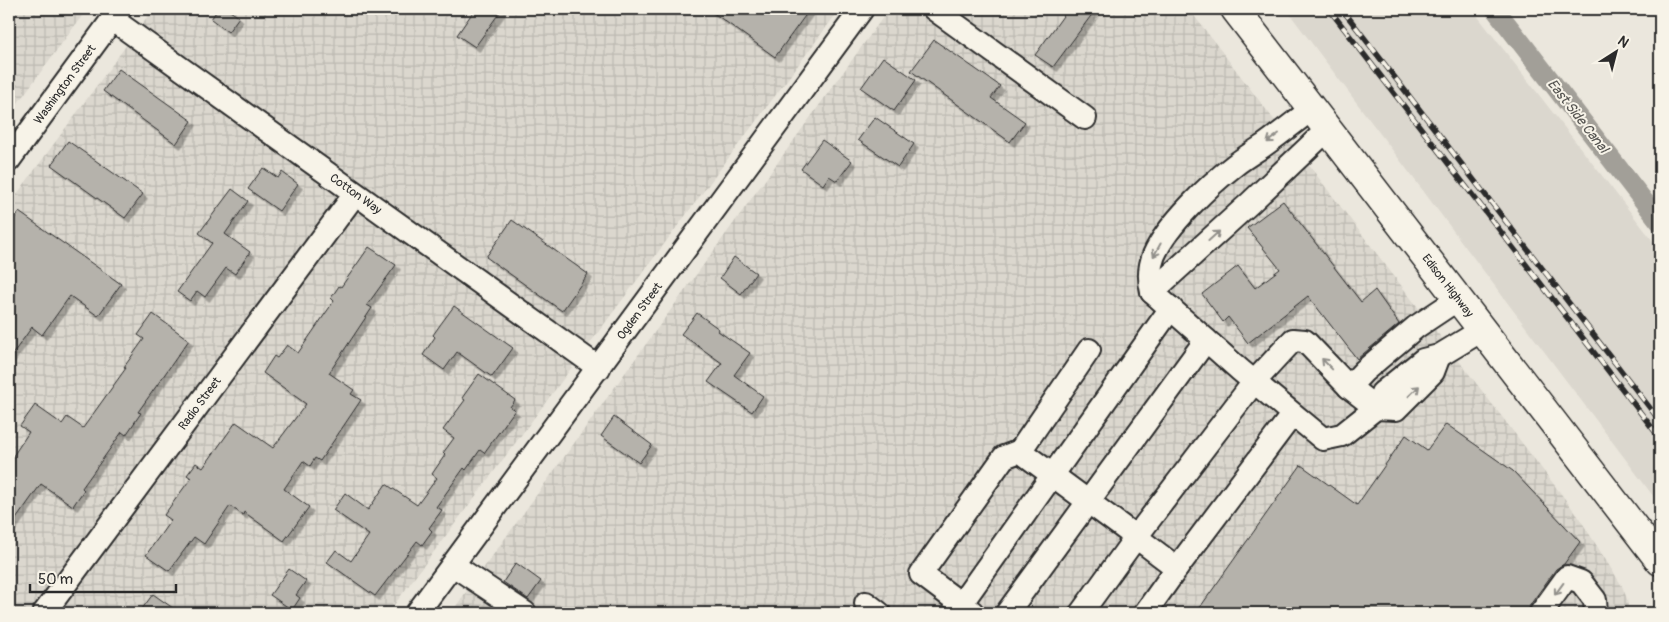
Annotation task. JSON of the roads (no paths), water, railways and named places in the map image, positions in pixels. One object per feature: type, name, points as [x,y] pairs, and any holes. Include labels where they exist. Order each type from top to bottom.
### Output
[{"type":"main road","name":"Edison Highway","points":[[1235,9],[1660,561]]},
{"type":"street","name":"Ogden Street","points":[[419,613],[862,9]]},
{"type":"street","points":[[934,9],[1084,118]]},
{"type":"street","name":"Cotton Way","points":[[116,14],[355,194],[599,368]]},
{"type":"street","name":"Washington Street","points":[[9,160],[116,14]]},
{"type":"street","points":[[1320,119],[1264,146],[1235,164],[1203,192],[1169,230],[1154,255],[1150,266],[1150,283],[1152,292],[1254,382],[1323,439],[1342,435],[1376,408]]},
{"type":"street","points":[[1152,292],[1250,204],[1320,119]]},
{"type":"street","name":"Radio Street","points":[[44,613],[355,194]]},
{"type":"street","points":[[1349,387],[1364,371],[1416,327],[1458,299]]},
{"type":"street","points":[[1089,350],[1020,451],[1004,457],[921,574],[967,608],[1053,476],[1171,308]]},
{"type":"street","points":[[1082,613],[1136,536],[1254,382],[1293,340],[1304,341],[1349,387],[1376,408],[1396,408],[1433,372],[1439,356],[1482,330]]},
{"type":"street","points":[[1007,613],[1206,340]]},
{"type":"street","points":[[1145,613],[1292,414]]},
{"type":"street","points":[[1020,451],[1177,568]]},
{"type":"street","points":[[453,565],[525,613]]},
{"type":"street","points":[[1541,613],[1567,578],[1581,582],[1596,600],[1596,613]]},
{"type":"waterway","name":"East Side Canal","points":[[1495,9],[1660,222]]},
{"type":"railway","points":[[1329,9],[1660,438]]},
{"type":"railway","points":[[1342,9],[1660,421]]}]
